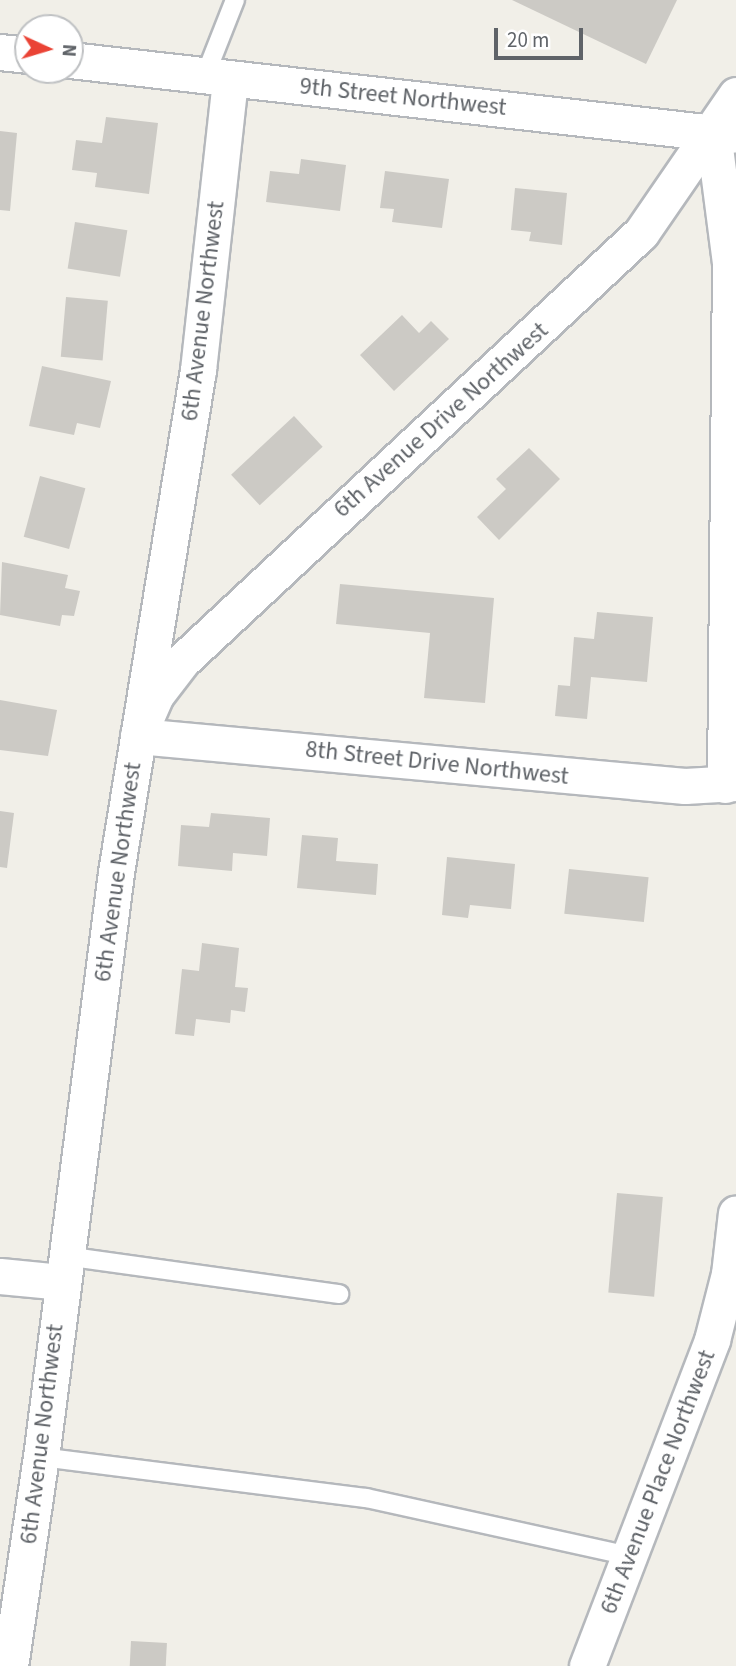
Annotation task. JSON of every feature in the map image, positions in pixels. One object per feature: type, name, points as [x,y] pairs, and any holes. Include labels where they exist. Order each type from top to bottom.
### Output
[{"type":"street","name":"9th Street Northwest","points":[[84,62],[724,134]]},
{"type":"street","name":"6th Avenue Northwest","points":[[10,1666],[41,1457],[63,1269],[138,736],[198,370],[217,77]]},
{"type":"street","name":"6th Avenue Drive Northwest","points":[[138,736],[156,695],[182,661],[641,233],[724,134],[736,94]]},
{"type":"street","points":[[724,134],[730,263],[730,784]]},
{"type":"street","name":"8th Street Drive Northwest","points":[[138,736],[554,776],[685,786],[730,784]]},
{"type":"street","name":"6th Avenue Place Northwest","points":[[587,1666],[712,1340],[729,1274],[736,1213]]},
{"type":"street","points":[[0,1276],[63,1269]]},
{"type":"lane","points":[[217,77],[235,0]]},
{"type":"lane","points":[[63,1269],[339,1294]]},
{"type":"lane","points":[[41,1457],[366,1498],[629,1556]]},
{"type":"building","points":[[512,0],[677,0],[646,64]]},
{"type":"building","points":[[106,117],[158,123],[149,194],[95,187],[97,173],[72,170],[76,140],[102,143]]},
{"type":"building","points":[[0,131],[17,133],[10,211],[0,210]]},
{"type":"building","points":[[301,159],[346,165],[340,211],[266,202],[270,171],[299,174]]},
{"type":"building","points":[[385,171],[449,179],[442,228],[392,222],[394,209],[380,208]]},
{"type":"building","points":[[515,188],[567,193],[562,245],[529,241],[531,232],[511,230]]},
{"type":"building","points":[[75,222],[127,230],[120,277],[68,268]]},
{"type":"building","points":[[66,297],[108,301],[103,360],[61,357]]},
{"type":"building","points":[[402,315],[419,333],[431,321],[449,339],[394,391],[360,355]]},
{"type":"building","points":[[42,366],[111,381],[100,428],[77,423],[74,435],[29,426]]},
{"type":"building","points":[[294,416],[323,447],[260,505],[231,475]]},
{"type":"building","points":[[529,448],[560,479],[499,540],[477,517],[506,489],[496,479]]},
{"type":"building","points":[[40,476],[85,488],[69,549],[24,537]]},
{"type":"building","points":[[2,562],[68,575],[65,588],[80,591],[74,616],[62,615],[60,626],[0,615]]},
{"type":"building","points":[[340,584],[494,598],[485,703],[424,698],[430,633],[336,624]]},
{"type":"building","points":[[597,612],[653,617],[647,682],[591,677],[587,719],[555,716],[558,685],[570,686],[574,637],[594,639]]},
{"type":"building","points":[[0,700],[57,710],[48,756],[0,750]]},
{"type":"building","points":[[0,811],[14,813],[7,868],[0,867]]},
{"type":"building","points":[[211,813],[270,818],[267,856],[233,853],[232,871],[178,866],[181,825],[209,827]]},
{"type":"building","points":[[302,835],[338,838],[336,861],[378,864],[376,895],[297,888]]},
{"type":"building","points":[[447,857],[515,864],[511,909],[470,905],[468,918],[442,915]]},
{"type":"building","points":[[569,869],[649,877],[644,922],[564,914]]},
{"type":"building","points":[[202,943],[239,948],[235,987],[248,988],[245,1012],[231,1010],[230,1023],[196,1019],[194,1036],[175,1034],[182,969],[199,971]]},
{"type":"building","points":[[617,1193],[663,1197],[654,1297],[608,1293]]},
{"type":"building","points":[[131,1641],[167,1643],[166,1666],[130,1666]]}]
